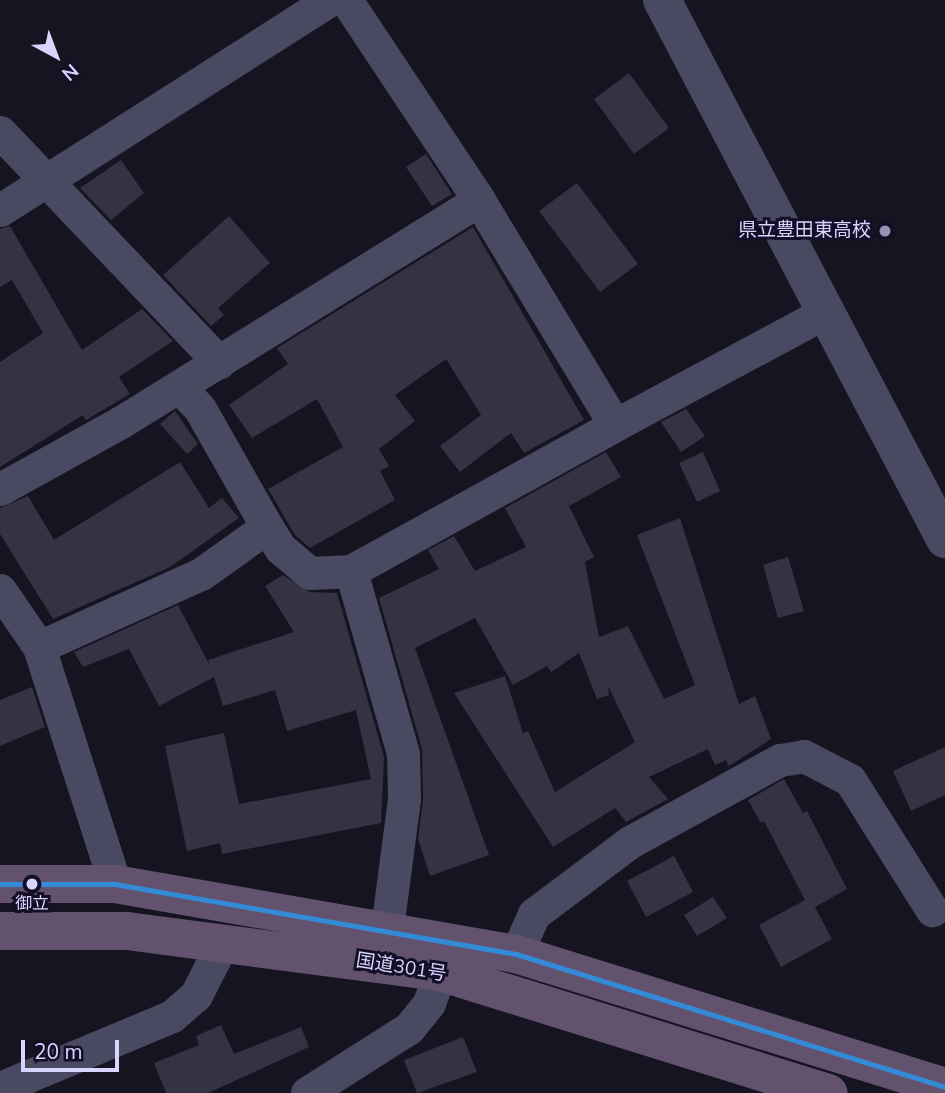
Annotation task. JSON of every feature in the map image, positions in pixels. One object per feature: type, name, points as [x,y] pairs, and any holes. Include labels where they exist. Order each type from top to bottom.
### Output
[{"type":"highway","name":"国道301号","points":[[0,884],[115,884],[387,929],[516,954],[945,1087]]},
{"type":"highway","name":"国道301号","points":[[0,932],[127,931],[440,972],[829,1093]]},
{"type":"street","points":[[0,210],[46,185],[330,0]]},
{"type":"street","points":[[345,0],[479,200],[615,425]]},
{"type":"street","points":[[662,0],[945,539]]},
{"type":"street","points":[[0,132],[46,185],[219,362]]},
{"type":"street","points":[[0,489],[179,387],[479,200]]},
{"type":"street","points":[[179,387],[200,409],[280,548],[310,573],[351,572],[615,425],[824,313]]},
{"type":"street","points":[[38,647],[201,574],[267,527]]},
{"type":"street","points":[[351,572],[403,754],[404,799],[387,929]]},
{"type":"street","points":[[0,590],[38,647],[115,884]]},
{"type":"street","points":[[516,954],[534,914],[630,842],[780,760],[804,756],[850,780],[932,910]]},
{"type":"street","points":[[0,1088],[172,1016],[196,995],[223,942]]},
{"type":"street","points":[[307,1093],[409,1028],[429,1003],[440,972]]},
{"type":"building","points":[[629,73],[669,128],[634,154],[594,99]]},
{"type":"building","points":[[426,154],[452,194],[432,206],[406,167]]},
{"type":"building","points":[[121,160],[144,193],[111,220],[80,188]]},
{"type":"building","points":[[577,183],[638,264],[600,292],[539,211]]},
{"type":"building","points":[[229,216],[270,263],[218,308],[224,315],[211,326],[163,275]]},
{"type":"building","points":[[10,226],[82,350],[142,309],[173,341],[119,377],[130,394],[86,420],[83,415],[0,467],[0,362],[43,333],[12,280],[0,287],[0,229]]},
{"type":"building","points":[[473,227],[584,420],[524,453],[511,433],[460,472],[440,446],[481,415],[446,359],[395,395],[415,421],[379,449],[389,466],[380,471],[395,500],[310,548],[295,535],[268,489],[343,447],[317,399],[252,438],[229,405],[288,364],[277,348]]},
{"type":"building","points":[[686,409],[705,436],[681,452],[661,422]]},
{"type":"building","points":[[175,411],[198,444],[187,454],[160,424]]},
{"type":"building","points":[[606,452],[621,477],[569,506],[594,557],[585,562],[599,637],[628,626],[664,699],[695,685],[637,535],[680,518],[739,704],[755,696],[771,739],[729,766],[726,760],[715,765],[708,749],[649,777],[668,799],[626,822],[615,808],[553,847],[454,693],[505,676],[523,733],[528,731],[555,792],[635,742],[608,686],[609,695],[597,699],[579,653],[551,672],[547,666],[513,685],[475,618],[415,648],[489,855],[430,876],[418,839],[423,799],[422,749],[379,598],[439,569],[428,550],[454,536],[475,571],[526,547],[505,508]]},
{"type":"building","points":[[703,452],[720,491],[697,502],[679,463]]},
{"type":"building","points":[[180,462],[209,508],[222,498],[239,518],[170,567],[53,619],[0,534],[0,508],[28,496],[54,540]]},
{"type":"building","points":[[788,557],[804,611],[778,618],[763,565]]},
{"type":"building","points":[[283,575],[310,592],[337,593],[384,757],[381,823],[222,854],[220,843],[187,851],[165,746],[224,733],[239,804],[371,779],[356,710],[287,731],[275,690],[223,706],[214,677],[159,706],[129,649],[83,667],[74,652],[178,605],[210,666],[208,660],[294,632],[265,586]]},
{"type":"building","points":[[32,687],[45,727],[0,746],[0,700]]},
{"type":"building","points":[[945,747],[945,795],[911,811],[893,771]]},
{"type":"building","points":[[784,779],[803,813],[807,811],[847,889],[815,907],[832,939],[781,967],[759,925],[805,900],[764,821],[761,823],[748,800]]},
{"type":"building","points":[[674,856],[693,892],[646,917],[627,881]]},
{"type":"building","points":[[713,897],[727,918],[697,936],[684,915]]},
{"type":"building","points":[[221,1025],[234,1054],[301,1027],[309,1047],[208,1093],[166,1093],[154,1063],[199,1045],[196,1036]]},
{"type":"building","points":[[463,1037],[477,1072],[417,1093],[404,1060]]},
{"type":"transit line","points":[[0,884],[115,884],[516,954],[945,1087]]},
{"type":"place","name":"県立豊田東高校","points":[[885,231]]},
{"type":"place","name":"御立","points":[[32,884]]}]
